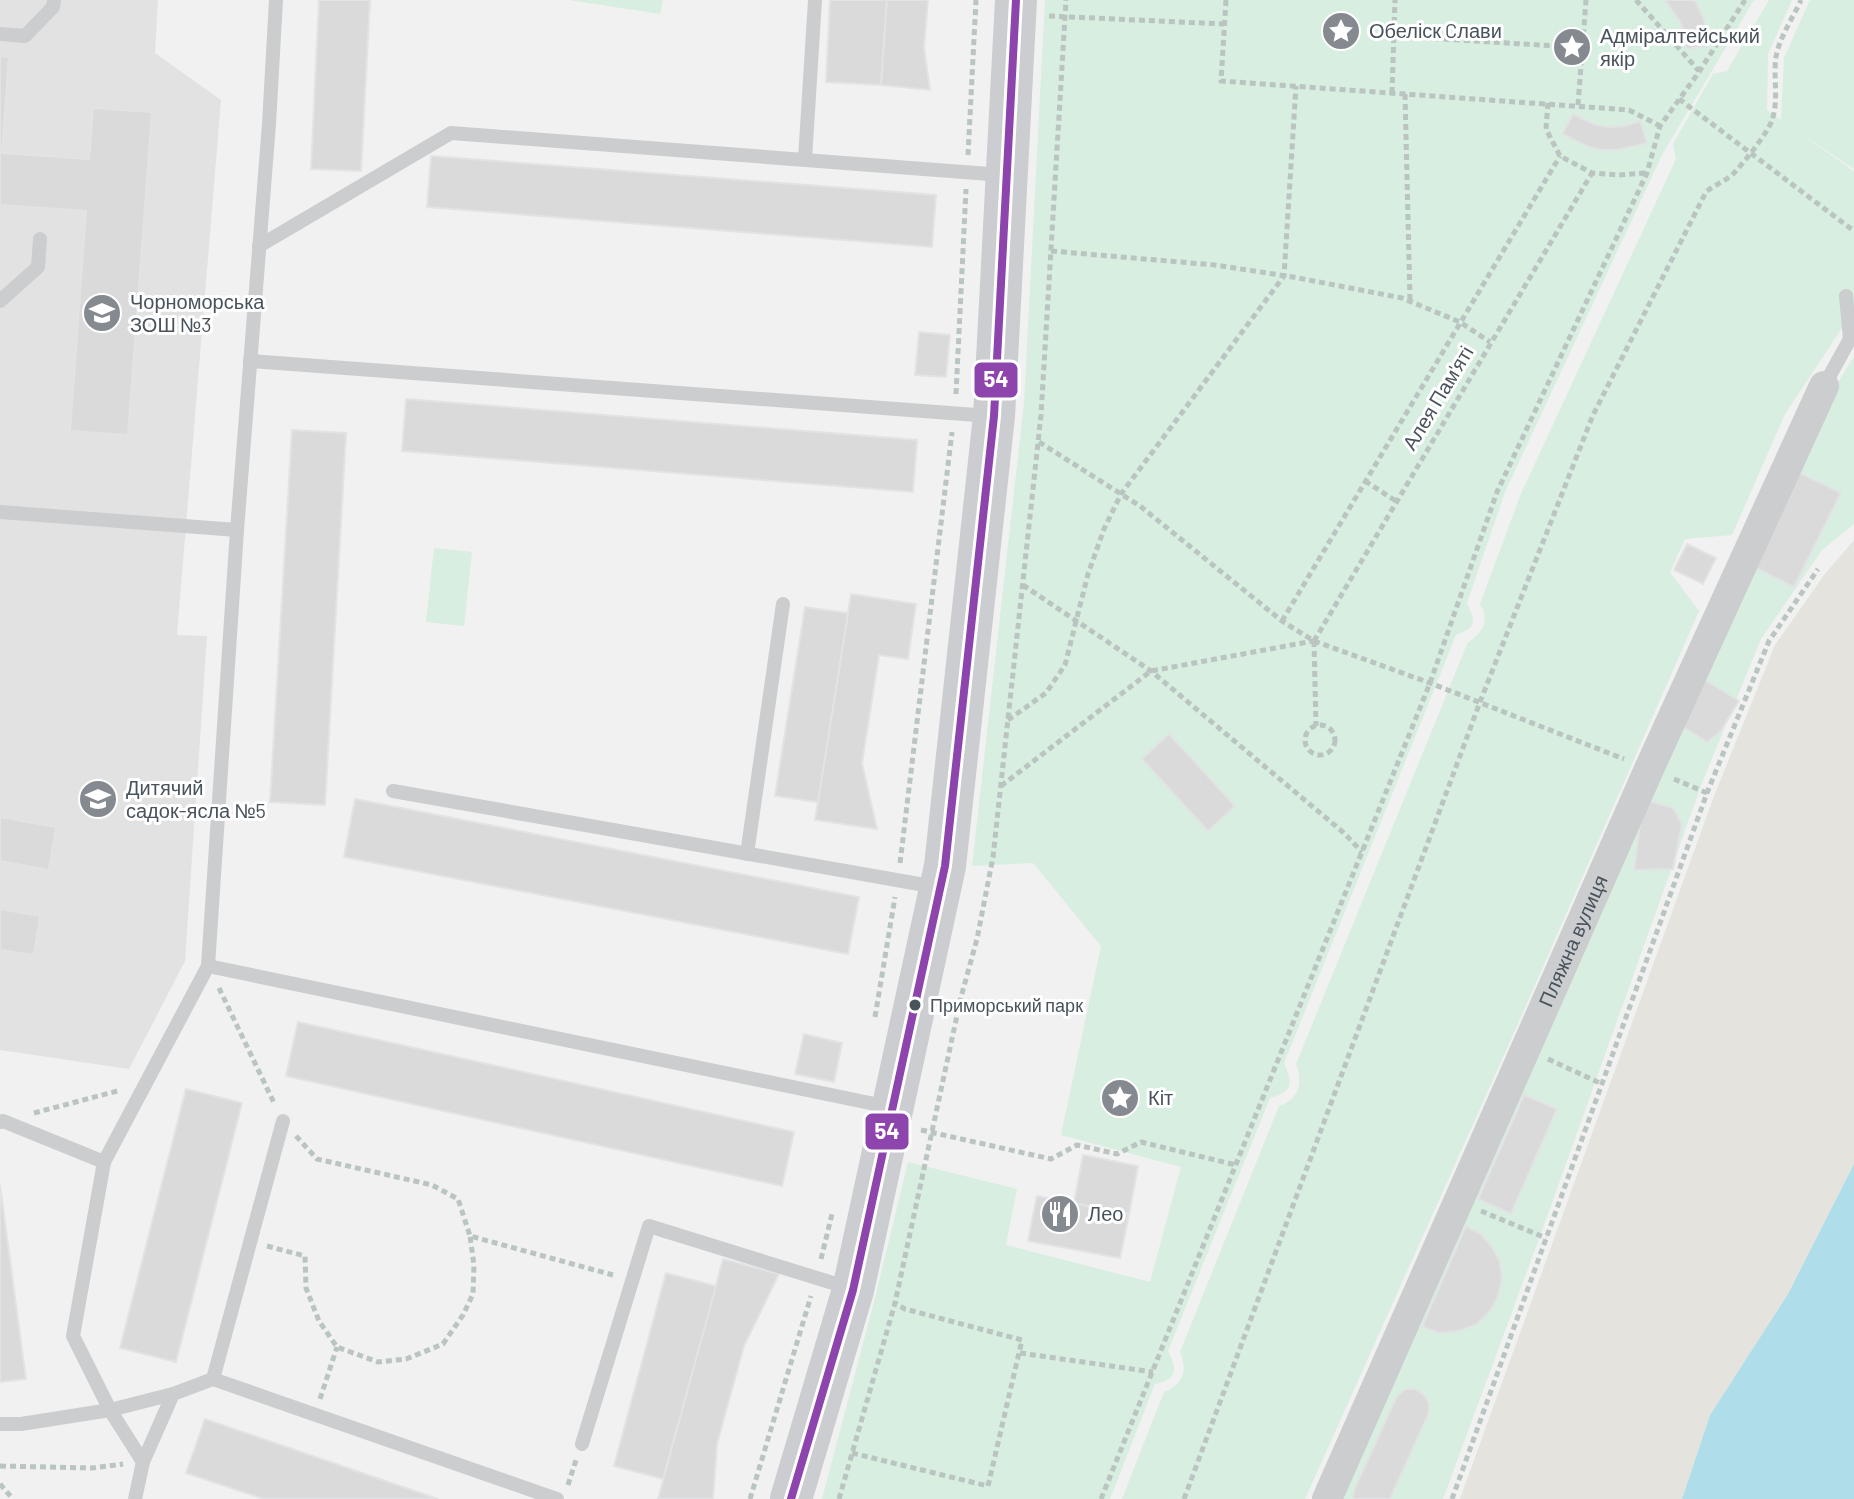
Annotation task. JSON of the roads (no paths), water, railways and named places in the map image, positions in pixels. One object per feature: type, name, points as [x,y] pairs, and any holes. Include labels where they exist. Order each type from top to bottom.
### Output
[{"type":"street","points":[[791,1499],[835,1284],[893,1108],[947,851],[987,174],[1002,9]]},
{"type":"street","name":"Пляжна вулиця","points":[[1327,1499],[1649,769],[1824,386]]},
{"type":"lane","points":[[0,34],[25,36],[53,7],[54,0]]},
{"type":"lane","points":[[143,1462],[110,1410],[73,1336],[104,1162],[208,966],[276,0]]},
{"type":"lane","points":[[805,159],[815,0]]},
{"type":"lane","points":[[259,246],[451,133],[987,174]]},
{"type":"lane","points":[[0,301],[38,267],[40,239]]},
{"type":"lane","points":[[1824,386],[1850,339],[1846,296]]},
{"type":"lane","points":[[250,361],[975,415]]},
{"type":"lane","points":[[0,512],[237,530]]},
{"type":"lane","points":[[747,854],[783,604]]},
{"type":"lane","points":[[393,791],[940,888]]},
{"type":"lane","points":[[208,966],[893,1108]]},
{"type":"lane","points":[[213,1379],[283,1121]]},
{"type":"lane","points":[[1,1122],[104,1162]]},
{"type":"lane","points":[[582,1444],[649,1226],[835,1284]]},
{"type":"lane","points":[[0,1424],[21,1424],[110,1410],[173,1394],[213,1379],[557,1499]]},
{"type":"lane","points":[[135,1499],[143,1462],[173,1394]]},
{"type":"water","points":[[1854,1164],[1854,1499],[1682,1499],[1710,1415],[1788,1294]]},
{"type":"place","name":"Обеліск Cлави","points":[[1341,31]]},
{"type":"place","name":"Адміралтейський якір","points":[[1572,47]]},
{"type":"place","name":"Чорноморська ЗОШ №3","points":[[102,313]]},
{"type":"place","name":"Дитячий садок-ясла №5","points":[[98,799]]},
{"type":"place","name":"Приморський парк","points":[[915,1005]]},
{"type":"place","name":"Кіт","points":[[1120,1098]]},
{"type":"place","name":"Лео","points":[[1060,1214]]}]
